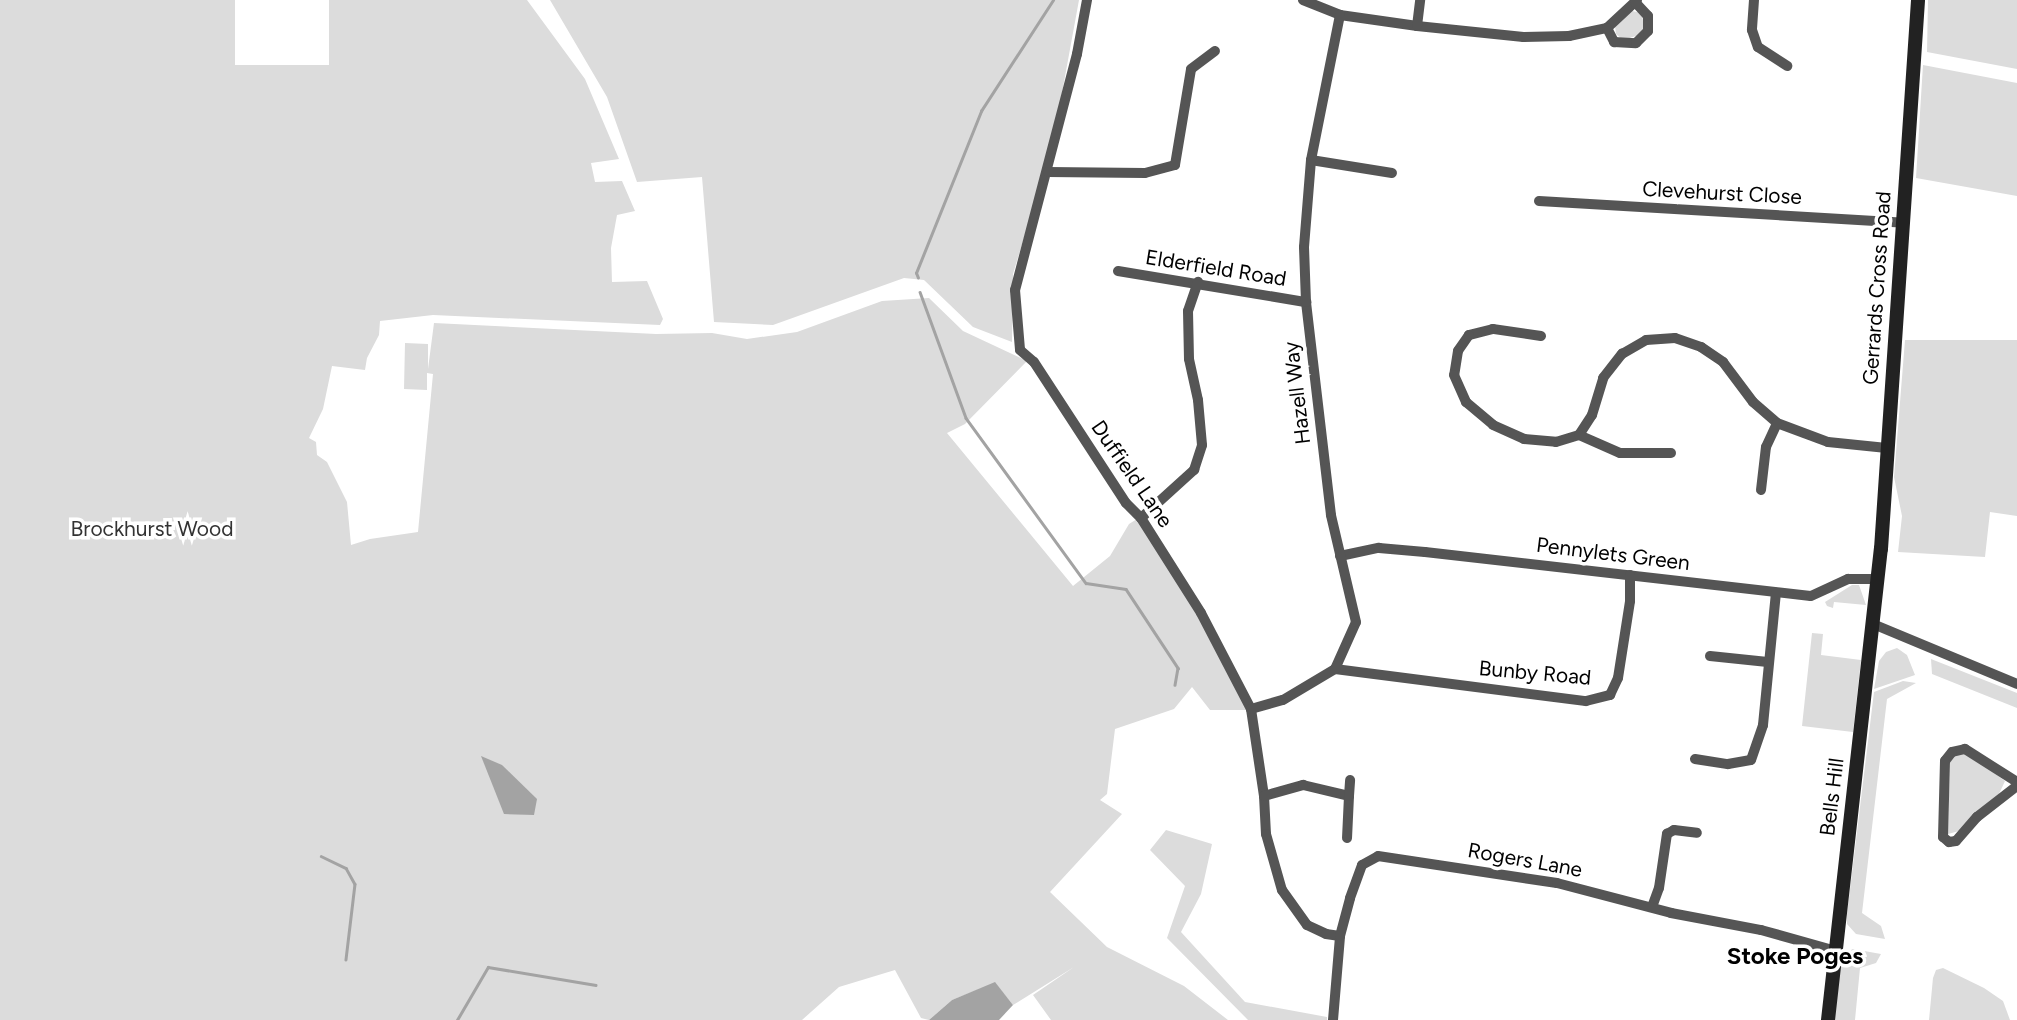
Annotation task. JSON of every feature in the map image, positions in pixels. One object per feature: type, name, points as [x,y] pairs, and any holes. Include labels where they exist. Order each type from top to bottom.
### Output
[{"type":"main road","name":"Gerrards Cross Road","points":[[1878,579],[1918,0]]},
{"type":"main road","name":"Bells Hill","points":[[1828,1020],[1878,579]]},
{"type":"street","name":"Duffield Lane","points":[[1087,0],[1077,54],[1048,172],[1015,290],[1020,350],[1034,362],[1126,503],[1141,518],[1201,613],[1251,709],[1264,796],[1266,834],[1282,890],[1307,925],[1326,934],[1340,936]]},
{"type":"street","points":[[1303,0],[1340,15],[1523,37],[1569,36],[1606,28],[1636,1],[1648,16],[1648,32],[1636,43],[1614,41],[1606,28]]},
{"type":"street","points":[[1417,26],[1420,0]]},
{"type":"street","points":[[1754,0],[1752,30],[1758,47],[1787,66]]},
{"type":"street","name":"Hazell Way","points":[[1335,670],[1356,622],[1331,514],[1306,302],[1304,247],[1311,160],[1340,15]]},
{"type":"street","points":[[1048,172],[1145,173],[1175,165],[1191,69],[1215,51]]},
{"type":"street","points":[[1311,160],[1392,173]]},
{"type":"street","name":"Clevehurst Close","points":[[1539,201],[1904,223]]},
{"type":"street","name":"Elderfield Road","points":[[1118,271],[1198,282],[1306,302]]},
{"type":"street","points":[[1141,518],[1194,470],[1202,445],[1198,400],[1189,359],[1188,311],[1198,282]]},
{"type":"street","points":[[1541,336],[1493,329],[1469,335],[1458,351],[1454,375],[1466,402],[1493,425],[1535,440],[1556,442],[1579,435],[1592,415],[1603,378],[1622,354],[1646,340],[1675,338],[1701,347],[1723,362],[1753,402],[1777,423],[1828,442],[1887,448]]},
{"type":"street","points":[[1761,490],[1766,447],[1777,423]]},
{"type":"street","points":[[1579,435],[1620,453],[1671,453]]},
{"type":"street","name":"Pennylets Green","points":[[1340,556],[1379,548],[1811,596],[1848,579],[1878,579]]},
{"type":"street","name":"Bunby Road","points":[[1335,670],[1586,701],[1610,695],[1618,678],[1630,601],[1630,575]]},
{"type":"street","points":[[1695,759],[1728,764],[1751,760],[1763,725],[1776,593]]},
{"type":"street","points":[[1873,624],[2017,684]]},
{"type":"street","points":[[1710,656],[1768,662]]},
{"type":"street","points":[[1251,709],[1283,700],[1335,670]]},
{"type":"street","points":[[1965,749],[2017,784],[1977,817],[1956,841],[1949,842],[1943,837],[1945,761],[1952,752],[1965,749]]},
{"type":"street","points":[[1347,838],[1350,780]]},
{"type":"street","points":[[1264,796],[1303,785],[1349,796]]},
{"type":"street","points":[[1652,906],[1660,888],[1667,834],[1674,830],[1697,833]]},
{"type":"street","name":"Rogers Lane","points":[[1333,1020],[1340,936],[1362,865],[1378,856],[1557,883],[1671,913],[1761,930],[1836,951]]},
{"type":"green space","name":"Brockhurst Wood","points":[[0,0],[235,0],[235,65],[329,65],[329,0],[527,0],[585,79],[619,159],[591,163],[595,182],[622,181],[635,211],[617,215],[611,248],[612,282],[647,281],[663,319],[660,325],[433,315],[380,321],[379,335],[367,358],[365,370],[332,366],[323,409],[309,438],[316,442],[317,455],[327,462],[347,502],[351,545],[370,539],[418,532],[433,374],[427,373],[427,390],[404,389],[405,343],[428,344],[428,369],[434,323],[656,334],[712,333],[747,339],[797,332],[882,301],[929,298],[963,331],[1027,361],[965,424],[947,433],[1073,586],[1110,556],[1129,524],[1137,519],[1198,614],[1247,710],[1210,710],[1192,687],[1174,709],[1115,729],[1107,794],[1100,800],[1122,814],[1050,892],[1107,947],[1184,986],[1228,1020],[1051,1020],[1033,995],[1074,967],[1013,1005],[995,983],[952,1000],[929,1020],[921,1018],[895,970],[839,987],[802,1020],[0,1020]]},
{"type":"green space","points":[[550,0],[1079,0],[1053,142],[1013,274],[1012,342],[973,327],[924,280],[904,278],[773,325],[714,322],[702,177],[637,182],[607,97]]},
{"type":"green space","points":[[1928,0],[2017,0],[2017,69],[1927,52]]},
{"type":"green space","points":[[1632,11],[1642,13],[1644,29],[1639,35],[1623,40],[1616,34],[1615,26]]},
{"type":"green space","points":[[1923,65],[2017,83],[2017,196],[1916,178]]},
{"type":"green space","points":[[1905,340],[2017,340],[2017,516],[1990,512],[1985,557],[1898,552],[1902,516],[1894,477]]},
{"type":"green space","points":[[1852,585],[1859,585],[1866,605],[1834,602],[1833,608],[1827,606],[1825,602]]},
{"type":"green space","points":[[1812,633],[1823,634],[1821,655],[1861,660],[1853,732],[1802,726]]},
{"type":"green space","points":[[1897,648],[1907,655],[1915,675],[1874,689],[1879,661],[1886,652]]},
{"type":"green space","points":[[1931,659],[2017,693],[2017,708],[1932,674]]},
{"type":"green space","points":[[1903,681],[1916,683],[1887,699],[1862,913],[1881,926],[1885,939],[1856,934],[1847,924],[1847,914],[1874,692]]},
{"type":"green space","points":[[1966,752],[2005,781],[1999,794],[1959,831],[1948,834],[1950,760],[1953,754]]},
{"type":"green space","points":[[1166,830],[1212,844],[1201,894],[1181,932],[1245,1002],[1327,1017],[1327,1020],[1248,1020],[1167,938],[1185,886],[1150,850]]},
{"type":"green space","points":[[1853,949],[1881,954],[1876,963],[1860,968],[1855,1020],[1833,1020],[1838,968],[1843,954]]},
{"type":"green space","points":[[1943,968],[1984,988],[2003,1001],[2010,1020],[1929,1020],[1933,978],[1936,970]]},
{"type":"shaded area","points":[[481,756],[502,765],[537,799],[534,815],[504,814]]},
{"type":"shaded area","points":[[995,982],[1013,1005],[999,1020],[929,1020],[952,1000]]},
{"type":"waterway","points":[[918,278],[916,273],[981,111],[1053,0]]},
{"type":"waterway","points":[[920,292],[966,418],[1086,583],[1126,589],[1178,668],[1175,685]]},
{"type":"waterway","points":[[321,856],[346,868],[355,884],[346,959]]},
{"type":"waterway","points":[[457,1020],[488,967],[596,985]]},
{"type":"district","name":"Stoke Poges","points":[[1795,956]]}]
